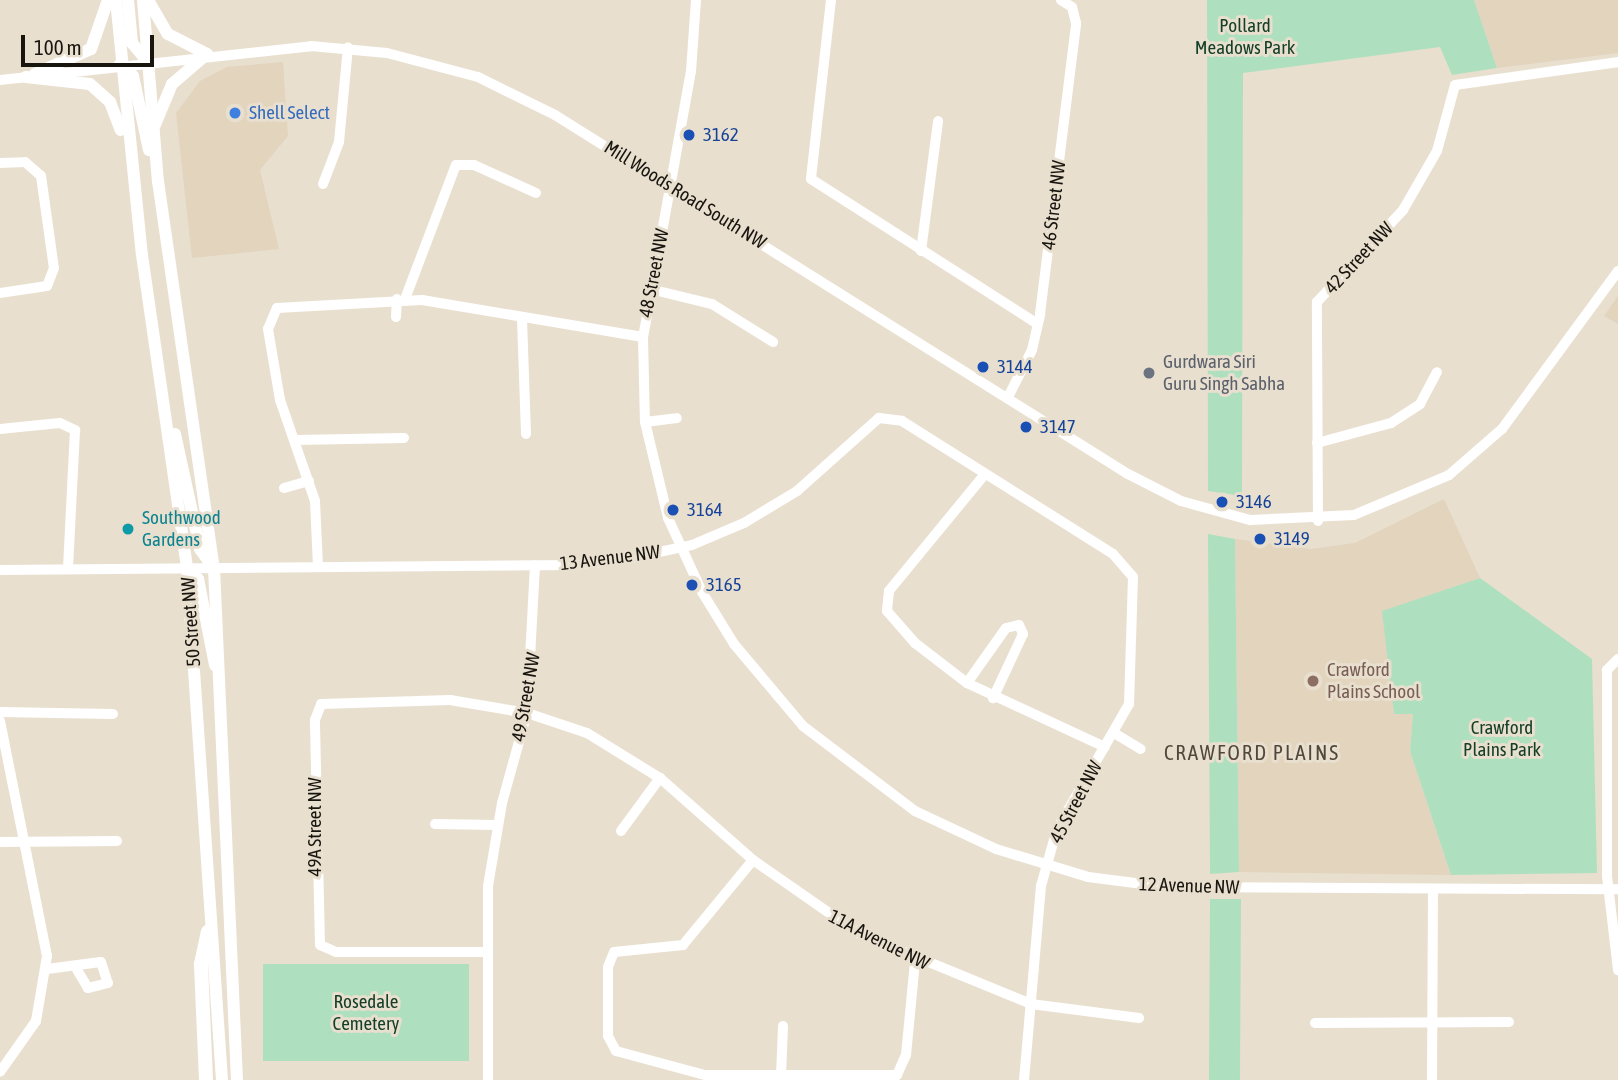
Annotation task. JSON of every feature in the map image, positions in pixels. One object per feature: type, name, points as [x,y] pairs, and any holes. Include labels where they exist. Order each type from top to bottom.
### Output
[{"type":"highway","points":[[206,1080],[201,964],[208,932]]},
{"type":"main road","points":[[26,77],[91,49],[108,0]]},
{"type":"main road","name":"50 Street NW","points":[[116,0],[133,179],[187,568],[208,932],[222,1080]]},
{"type":"main road","points":[[128,0],[132,43],[147,61]]},
{"type":"main road","name":"50 Street NW","points":[[143,0],[158,181],[214,568],[223,700],[237,1080]]},
{"type":"main road","points":[[148,0],[168,34],[208,54],[173,84],[153,131]]},
{"type":"main road","points":[[120,64],[133,76],[158,181]]},
{"type":"main road","points":[[26,77],[74,79],[106,97],[133,179]]},
{"type":"main road","points":[[166,411],[179,443],[200,549],[214,568]]},
{"type":"main road","points":[[187,568],[198,579],[223,700]]},
{"type":"street","name":"48 Street NW","points":[[696,0],[671,186],[643,337],[645,422],[680,548],[734,644],[803,726]]},
{"type":"street","points":[[831,0],[810,170],[816,185],[1038,324]]},
{"type":"street","name":"46 Street NW","points":[[1008,397],[1038,324],[1076,23],[1072,7],[1061,0]]},
{"type":"street","name":"Mill Woods Road South NW","points":[[0,80],[208,54],[348,47],[430,62],[492,83],[671,186],[1008,397],[1181,501],[1250,520],[1318,521],[1410,496],[1477,454],[1516,412],[1618,271]]},
{"type":"street","points":[[323,184],[339,142],[348,47]]},
{"type":"street","name":"42 Street NW","points":[[1318,521],[1317,302],[1404,210],[1437,151],[1455,85],[1618,62]]},
{"type":"street","points":[[921,251],[938,121]]},
{"type":"street","points":[[0,163],[34,167],[43,183],[51,282],[0,293]]},
{"type":"street","points":[[396,317],[444,187],[460,163],[536,193]]},
{"type":"street","points":[[650,289],[719,307],[773,342]]},
{"type":"street","points":[[318,567],[309,481],[278,389],[271,313],[284,305],[401,299],[643,337]]},
{"type":"street","points":[[522,319],[526,434]]},
{"type":"street","points":[[1317,443],[1391,423],[1420,404],[1437,372]]},
{"type":"street","points":[[645,422],[677,418]]},
{"type":"street","name":"13 Avenue NW","points":[[0,570],[605,562],[680,548],[772,508],[880,418],[902,421],[1131,572]]},
{"type":"street","points":[[0,429],[71,426],[76,441],[68,569]]},
{"type":"street","points":[[295,440],[404,438]]},
{"type":"street","points":[[985,474],[885,603],[892,621],[967,683],[993,698],[1105,747]]},
{"type":"street","points":[[284,488],[309,481]]},
{"type":"street","name":"49 Street NW","points":[[488,1080],[488,952],[497,825],[527,713],[535,565]]},
{"type":"street","name":"45 Street NW","points":[[1024,1080],[1045,865],[1057,830],[1114,733],[1133,685],[1131,572]]},
{"type":"street","points":[[967,683],[1006,628],[1018,625],[1023,634],[993,698]]},
{"type":"street","points":[[1618,659],[1606,670],[1618,970]]},
{"type":"street","name":"11A Avenue NW","points":[[321,704],[429,699],[527,713],[587,733],[660,778],[753,860],[842,924],[915,961],[1031,1004],[1139,1017]]},
{"type":"street","name":"49A Street NW","points":[[321,704],[315,720],[316,936],[324,948],[488,952]]},
{"type":"street","points":[[0,712],[113,714]]},
{"type":"street","points":[[0,721],[26,842],[47,970],[36,1021],[0,1072]]},
{"type":"street","name":"12 Avenue NW","points":[[803,726],[915,811],[1045,865],[1166,887],[1613,889]]},
{"type":"street","points":[[1114,733],[1141,749]]},
{"type":"street","points":[[621,831],[660,778]]},
{"type":"street","points":[[435,824],[497,825]]},
{"type":"street","points":[[0,842],[117,841]]},
{"type":"street","points":[[753,860],[683,945],[614,952],[608,967],[611,1046],[672,1070],[781,1076],[897,1075],[906,1055],[915,961]]},
{"type":"street","points":[[1432,1080],[1433,889]]},
{"type":"street","points":[[47,970],[77,970]]},
{"type":"street","points":[[1315,1023],[1509,1021]]},
{"type":"street","points":[[781,1076],[783,1026]]},
{"type":"shaded area","points":[[1474,0],[1618,0],[1618,53],[1497,68]]},
{"type":"shaded area","points":[[283,62],[288,136],[260,170],[279,249],[192,258],[176,113],[200,81],[227,67]]},
{"type":"shaded area","points":[[1618,296],[1618,324],[1604,316]]},
{"type":"shaded area","name":"Crawford Plains School","points":[[1444,499],[1480,578],[1383,611],[1394,714],[1413,714],[1410,751],[1451,875],[1239,872],[1235,539],[1311,549],[1355,543]]},
{"type":"green space","name":"Pollard Meadows Park","points":[[1207,0],[1474,0],[1497,68],[1452,75],[1440,47],[1243,73],[1242,496],[1208,491]]},
{"type":"green space","points":[[1208,534],[1235,539],[1239,872],[1210,874]]},
{"type":"green space","name":"Crawford Plains Park","points":[[1480,578],[1592,659],[1597,873],[1451,875],[1410,751],[1413,714],[1394,714],[1382,611]]},
{"type":"green space","points":[[1210,899],[1241,899],[1240,1080],[1209,1080]]},
{"type":"green space","name":"Rosedale Cemetery","points":[[263,964],[469,964],[469,1061],[263,1061]]},
{"type":"place","name":"Shell Select","points":[[235,113]]},
{"type":"place","name":"3162","points":[[689,135]]},
{"type":"place","name":"3144","points":[[983,367]]},
{"type":"place","name":"Gurdwara Siri Guru Singh Sabha","points":[[1149,373]]},
{"type":"place","name":"3147","points":[[1026,427]]},
{"type":"place","name":"3146","points":[[1222,502]]},
{"type":"place","name":"3164","points":[[673,510]]},
{"type":"place","name":"Southwood Gardens","points":[[128,529]]},
{"type":"place","name":"3149","points":[[1260,539]]},
{"type":"place","name":"3165","points":[[692,585]]},
{"type":"place","name":"Crawford Plains School","points":[[1313,681]]},
{"type":"district","name":"CRAWFORD PLAINS","points":[[1252,752]]}]
